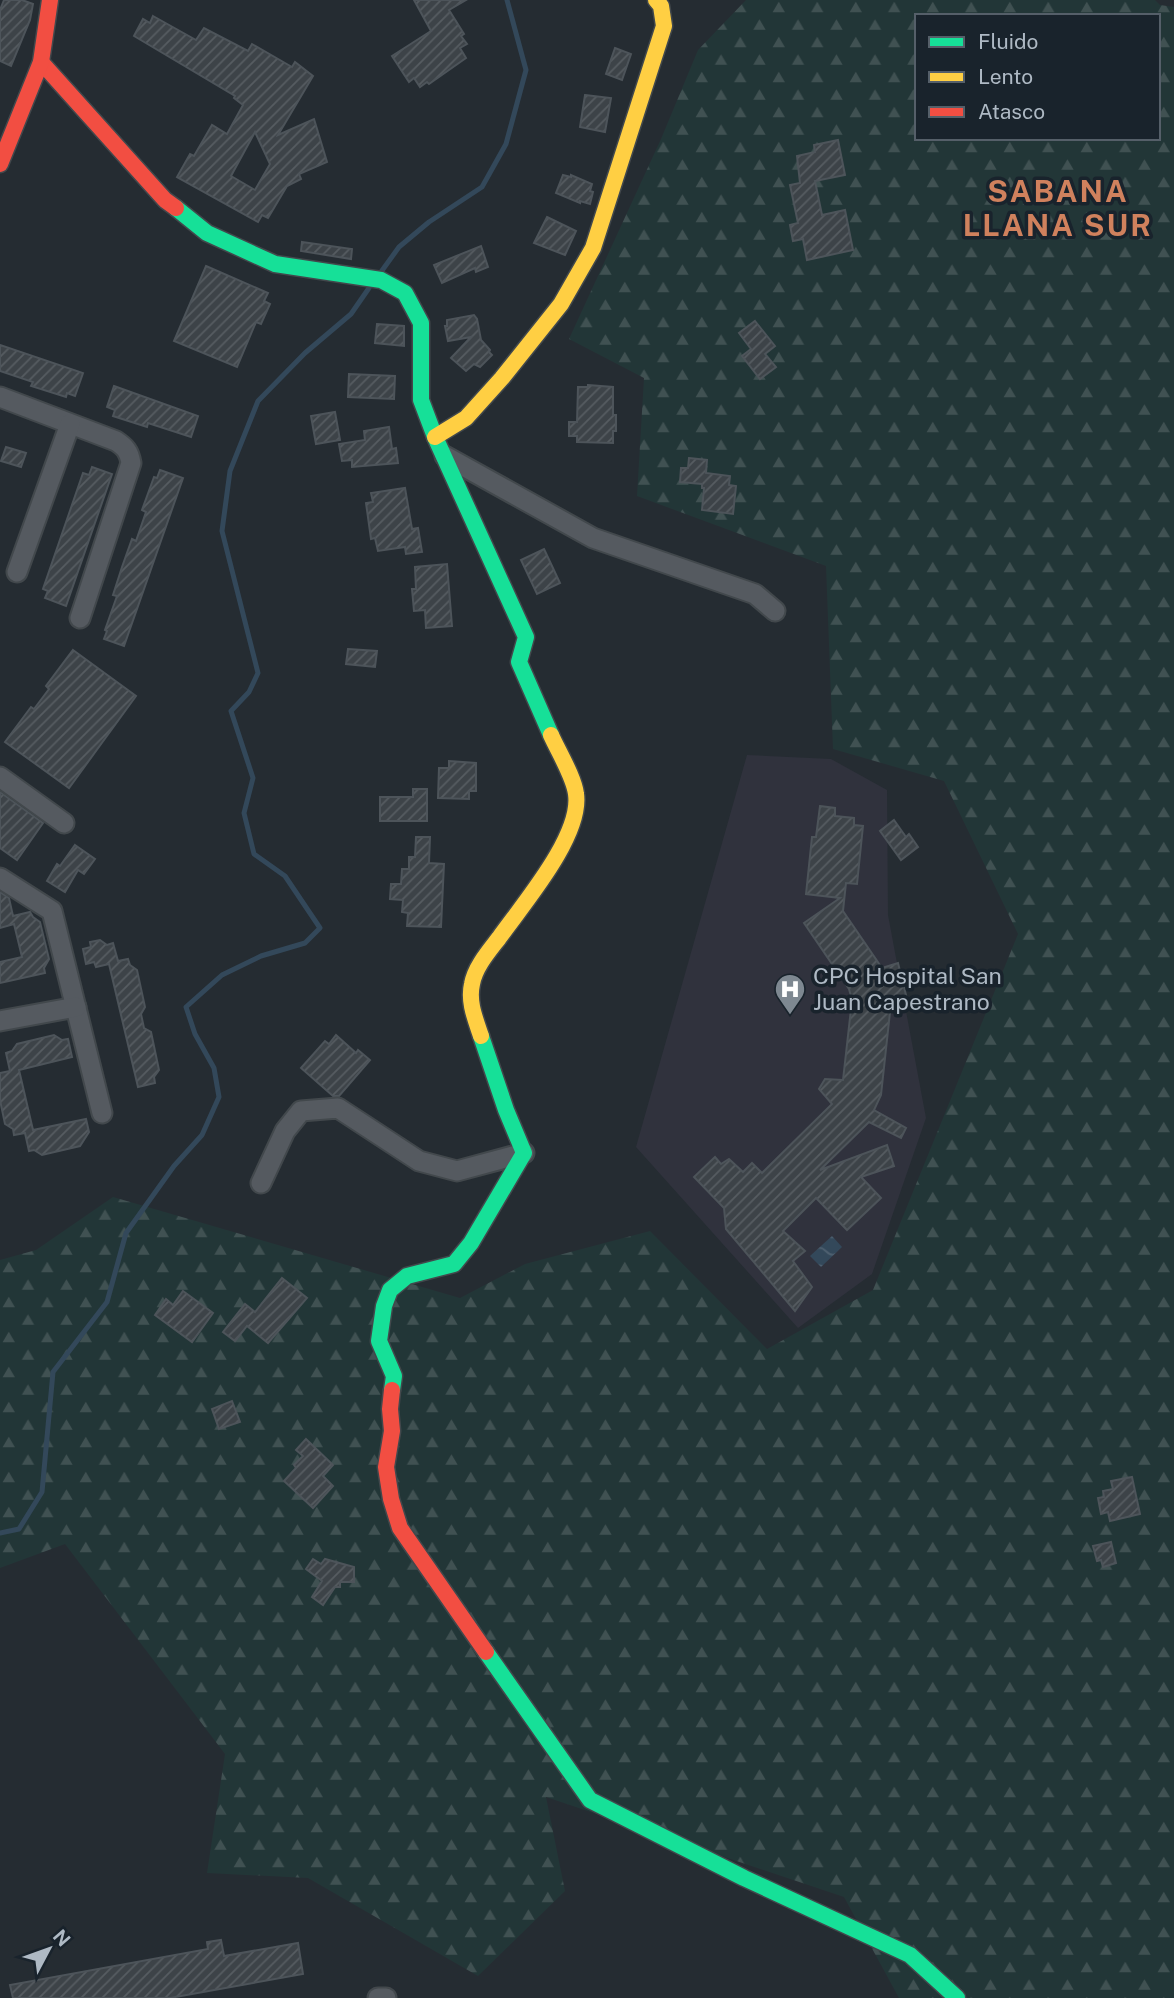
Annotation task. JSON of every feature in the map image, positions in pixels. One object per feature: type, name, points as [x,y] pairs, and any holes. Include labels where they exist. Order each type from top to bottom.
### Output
[{"type":"street","points":[[0,164],[41,62],[50,0]]},
{"type":"street","points":[[435,437],[466,418],[502,378],[561,304],[593,248],[664,26],[661,6],[656,0]]},
{"type":"street","points":[[41,62],[165,200],[206,233],[275,264],[381,280],[404,293],[421,323],[421,400],[435,437],[526,637],[519,662],[576,792],[576,814],[570,832],[532,894],[486,955],[472,982],[471,1008],[506,1110],[524,1153]]},
{"type":"street","points":[[0,397],[125,447],[130,454],[131,463],[80,618]]},
{"type":"street","points":[[17,572],[70,424]]},
{"type":"street","points":[[445,457],[593,538],[755,594],[775,611]]},
{"type":"street","points":[[0,778],[64,823]]},
{"type":"street","points":[[0,878],[52,911],[103,1113]]},
{"type":"street","points":[[0,1021],[76,1007]]},
{"type":"street","points":[[261,1183],[285,1131],[301,1111],[338,1108],[419,1161],[457,1171],[524,1153]]},
{"type":"street","points":[[524,1153],[471,1243],[454,1264],[407,1276],[390,1290],[384,1306],[379,1341],[394,1376],[390,1409],[392,1431],[386,1467],[391,1499],[400,1528],[590,1800],[744,1878],[910,1955],[957,1998]]},
{"type":"street","points":[[378,1998],[386,1998]]},
{"type":"shaded area","name":"CPC Hospital San Juan Capestrano","points":[[747,755],[831,759],[887,790],[888,915],[926,1118],[872,1274],[798,1328],[636,1147]]},
{"type":"green space","points":[[746,0],[1155,0],[1160,5],[1174,7],[1174,1998],[899,1998],[844,1897],[546,1797],[565,1891],[478,1976],[308,1878],[207,1873],[225,1754],[65,1544],[0,1568],[0,1260],[36,1250],[113,1197],[460,1298],[525,1264],[650,1231],[767,1349],[873,1290],[1018,934],[944,781],[833,749],[826,566],[637,496],[644,378],[569,339],[661,139],[698,50]]},
{"type":"water","points":[[832,1236],[842,1247],[821,1267],[810,1256]]},
{"type":"building","points":[[4,0],[22,0],[33,4],[30,20],[11,66],[0,61],[0,10]]},
{"type":"building","points":[[414,0],[466,0],[449,10],[464,34],[461,36],[467,44],[460,48],[466,58],[429,84],[427,82],[420,87],[414,78],[409,82],[392,56],[431,31]]},
{"type":"building","points":[[153,16],[196,40],[204,28],[248,51],[252,44],[292,67],[295,62],[313,76],[278,135],[314,119],[327,162],[299,174],[301,179],[287,186],[268,218],[262,215],[258,222],[177,177],[190,154],[194,156],[212,125],[227,134],[243,105],[235,96],[134,36],[143,19],[150,23]],"holes":[[[255,132],[270,164],[255,190],[231,176]]]},
{"type":"building","points":[[615,48],[631,54],[622,80],[606,74]]},
{"type":"building","points":[[585,95],[611,98],[605,132],[580,127]]},
{"type":"building","points":[[838,140],[845,175],[815,181],[822,215],[845,210],[853,250],[807,260],[803,239],[793,241],[790,225],[798,223],[790,185],[800,183],[797,156],[815,152],[814,145]]},
{"type":"building","points":[[563,175],[571,175],[592,184],[590,204],[580,203],[556,193]]},
{"type":"building","points":[[547,217],[576,231],[565,255],[534,243]]},
{"type":"building","points":[[302,242],[352,249],[351,259],[301,251]]},
{"type":"building","points":[[481,246],[488,267],[476,272],[475,268],[442,283],[434,265]]},
{"type":"building","points":[[206,266],[268,293],[264,301],[270,304],[261,324],[256,322],[237,367],[174,341]]},
{"type":"building","points":[[474,315],[481,340],[492,355],[480,367],[474,364],[466,371],[451,358],[471,337],[448,341],[445,326],[447,320]]},
{"type":"building","points":[[755,321],[775,346],[765,354],[776,367],[760,379],[742,356],[751,349],[739,333]]},
{"type":"building","points":[[377,324],[404,326],[404,346],[375,343]]},
{"type":"building","points":[[0,345],[83,373],[75,396],[67,393],[66,397],[31,386],[33,382],[0,371]]},
{"type":"building","points":[[349,374],[395,376],[394,399],[348,397]]},
{"type":"building","points":[[114,386],[198,416],[191,437],[148,423],[147,427],[113,416],[115,410],[107,407]]},
{"type":"building","points":[[578,387],[613,387],[616,431],[613,431],[613,443],[577,442],[577,436],[569,436],[569,422],[577,422]]},
{"type":"building","points":[[335,412],[340,440],[316,444],[311,416]]},
{"type":"building","points":[[389,427],[392,449],[396,448],[398,463],[352,467],[352,460],[342,461],[339,444],[365,440],[364,431]]},
{"type":"building","points":[[6,447],[26,453],[21,467],[1,461]]},
{"type":"building","points":[[689,458],[707,460],[706,473],[730,476],[729,485],[736,486],[733,514],[702,510],[702,484],[680,482],[681,468],[688,468]]},
{"type":"building","points":[[92,467],[112,474],[66,606],[45,598],[48,591],[43,589],[83,473],[89,475]]},
{"type":"building","points":[[160,470],[183,478],[124,646],[104,639],[105,630],[117,596],[113,595],[122,567],[132,539],[136,541],[146,512],[142,510],[154,477],[157,478]]},
{"type":"building","points":[[405,488],[412,529],[418,528],[422,552],[406,554],[405,547],[378,551],[375,538],[371,539],[366,503],[373,502],[371,493]]},
{"type":"building","points":[[544,549],[560,583],[537,594],[521,560]]},
{"type":"building","points":[[447,564],[452,626],[426,628],[425,610],[414,611],[412,589],[416,589],[415,567]]},
{"type":"building","points":[[348,649],[377,651],[375,667],[346,664]]},
{"type":"building","points":[[73,650],[136,696],[69,788],[5,742],[31,707],[34,709],[49,689],[46,686]]},
{"type":"building","points":[[449,761],[476,763],[476,791],[469,791],[469,799],[438,798],[439,768],[449,768]]},
{"type":"building","points":[[413,789],[427,789],[427,821],[380,821],[380,797],[413,797]]},
{"type":"building","points":[[0,792],[43,823],[17,860],[0,848]]},
{"type":"building","name":"CPC Hospital San Juan Capestrano","points":[[820,806],[835,808],[835,816],[854,818],[854,825],[863,826],[857,884],[846,883],[843,911],[882,968],[898,963],[907,999],[891,1003],[881,1095],[874,1110],[906,1128],[901,1138],[869,1122],[820,1170],[887,1145],[894,1166],[861,1177],[881,1198],[847,1230],[816,1198],[783,1231],[805,1251],[793,1261],[812,1287],[795,1311],[726,1229],[724,1208],[694,1177],[715,1157],[721,1164],[729,1159],[743,1172],[752,1163],[762,1173],[832,1104],[819,1089],[825,1079],[843,1080],[852,1000],[849,989],[804,923],[840,898],[806,894],[812,837],[816,837]]},
{"type":"building","points":[[894,820],[906,837],[909,834],[918,847],[901,860],[880,831]]},
{"type":"building","points":[[416,837],[430,837],[429,863],[444,864],[441,927],[407,926],[408,913],[402,912],[403,900],[390,899],[391,884],[401,884],[402,869],[409,869],[409,857],[415,857]]},
{"type":"building","points":[[75,845],[95,859],[84,874],[78,870],[65,892],[47,881],[57,864],[60,866]]},
{"type":"building","points":[[0,892],[9,898],[13,916],[30,912],[40,922],[49,959],[44,968],[45,973],[0,983],[0,962],[22,957],[14,924],[0,928]]},
{"type":"building","points":[[100,940],[107,945],[113,943],[118,961],[128,959],[130,965],[137,970],[145,1007],[141,1014],[144,1028],[151,1032],[159,1070],[154,1077],[155,1083],[138,1087],[109,964],[96,967],[94,962],[86,964],[83,949],[91,947],[90,942]]},
{"type":"building","points":[[54,1035],[62,1040],[68,1039],[72,1057],[19,1070],[33,1130],[86,1119],[89,1132],[80,1146],[42,1155],[34,1150],[29,1151],[25,1133],[14,1135],[13,1129],[5,1124],[0,1100],[0,1073],[10,1071],[6,1053],[12,1051],[17,1044]]},
{"type":"building","points":[[336,1035],[356,1053],[358,1050],[370,1060],[339,1096],[333,1096],[301,1068],[325,1041],[329,1044]]},
{"type":"building","points":[[282,1278],[307,1298],[268,1343],[247,1326],[235,1341],[223,1332],[245,1304],[255,1312]]},
{"type":"building","points":[[183,1291],[213,1313],[192,1342],[155,1315],[166,1299],[173,1305]]},
{"type":"building","points":[[232,1401],[240,1422],[219,1429],[212,1409]]},
{"type":"building","points":[[306,1439],[333,1465],[323,1476],[333,1486],[313,1508],[284,1481],[303,1456],[296,1450]]},
{"type":"building","points":[[1132,1477],[1140,1514],[1110,1521],[1108,1512],[1101,1514],[1098,1498],[1104,1497],[1103,1491],[1113,1489],[1111,1481]]},
{"type":"building","points":[[1111,1542],[1116,1563],[1103,1567],[1101,1560],[1097,1561],[1093,1546]]},
{"type":"building","points":[[313,1559],[321,1564],[325,1559],[354,1567],[354,1582],[340,1582],[340,1587],[335,1587],[323,1605],[312,1597],[322,1581],[306,1569]]},
{"type":"building","points":[[221,1940],[224,1956],[298,1943],[303,1974],[170,1998],[13,1998],[10,1985],[208,1949],[207,1942]]},
{"type":"waterway","points":[[381,272],[399,247],[429,222],[482,187],[506,144],[526,70],[507,0]]},
{"type":"waterway","points":[[0,1533],[19,1529],[42,1492],[53,1372],[107,1302],[126,1233],[174,1166],[202,1135],[219,1097],[214,1068],[195,1034],[186,1007],[222,975],[261,956],[305,943],[320,928],[285,876],[254,854],[244,813],[253,778],[231,711],[249,692],[258,673],[222,531],[230,471],[258,401],[305,353],[351,314],[369,288]]},
{"type":"traffic: fast","points":[[176,208],[207,233],[275,264],[381,280],[405,293],[421,323],[421,400],[435,437],[526,637],[519,662],[551,735]]},
{"type":"traffic: fast","points":[[392,1390],[394,1376],[379,1341],[384,1306],[390,1290],[407,1276],[454,1264],[471,1243],[524,1153],[481,1036]]},
{"type":"traffic: fast","points":[[486,1652],[590,1800],[744,1878],[910,1955],[957,1998]]},
{"type":"traffic: slow","points":[[435,437],[466,418],[502,378],[561,304],[593,248],[664,26],[661,6],[656,0]]},
{"type":"traffic: slow","points":[[481,1036],[471,997],[476,971],[549,869],[570,829],[575,811],[575,787],[551,735]]},
{"type":"traffic: jam","points":[[0,164],[41,62],[50,0]]},
{"type":"traffic: jam","points":[[41,62],[165,200],[176,208]]},
{"type":"traffic: jam","points":[[392,1390],[392,1431],[386,1467],[391,1499],[400,1528],[486,1652]]},
{"type":"place","name":"CPC Hospital San Juan Capestrano","points":[[790,1016]]},
{"type":"district","name":"SABANA LLANA SUR","points":[[1058,209]]}]
